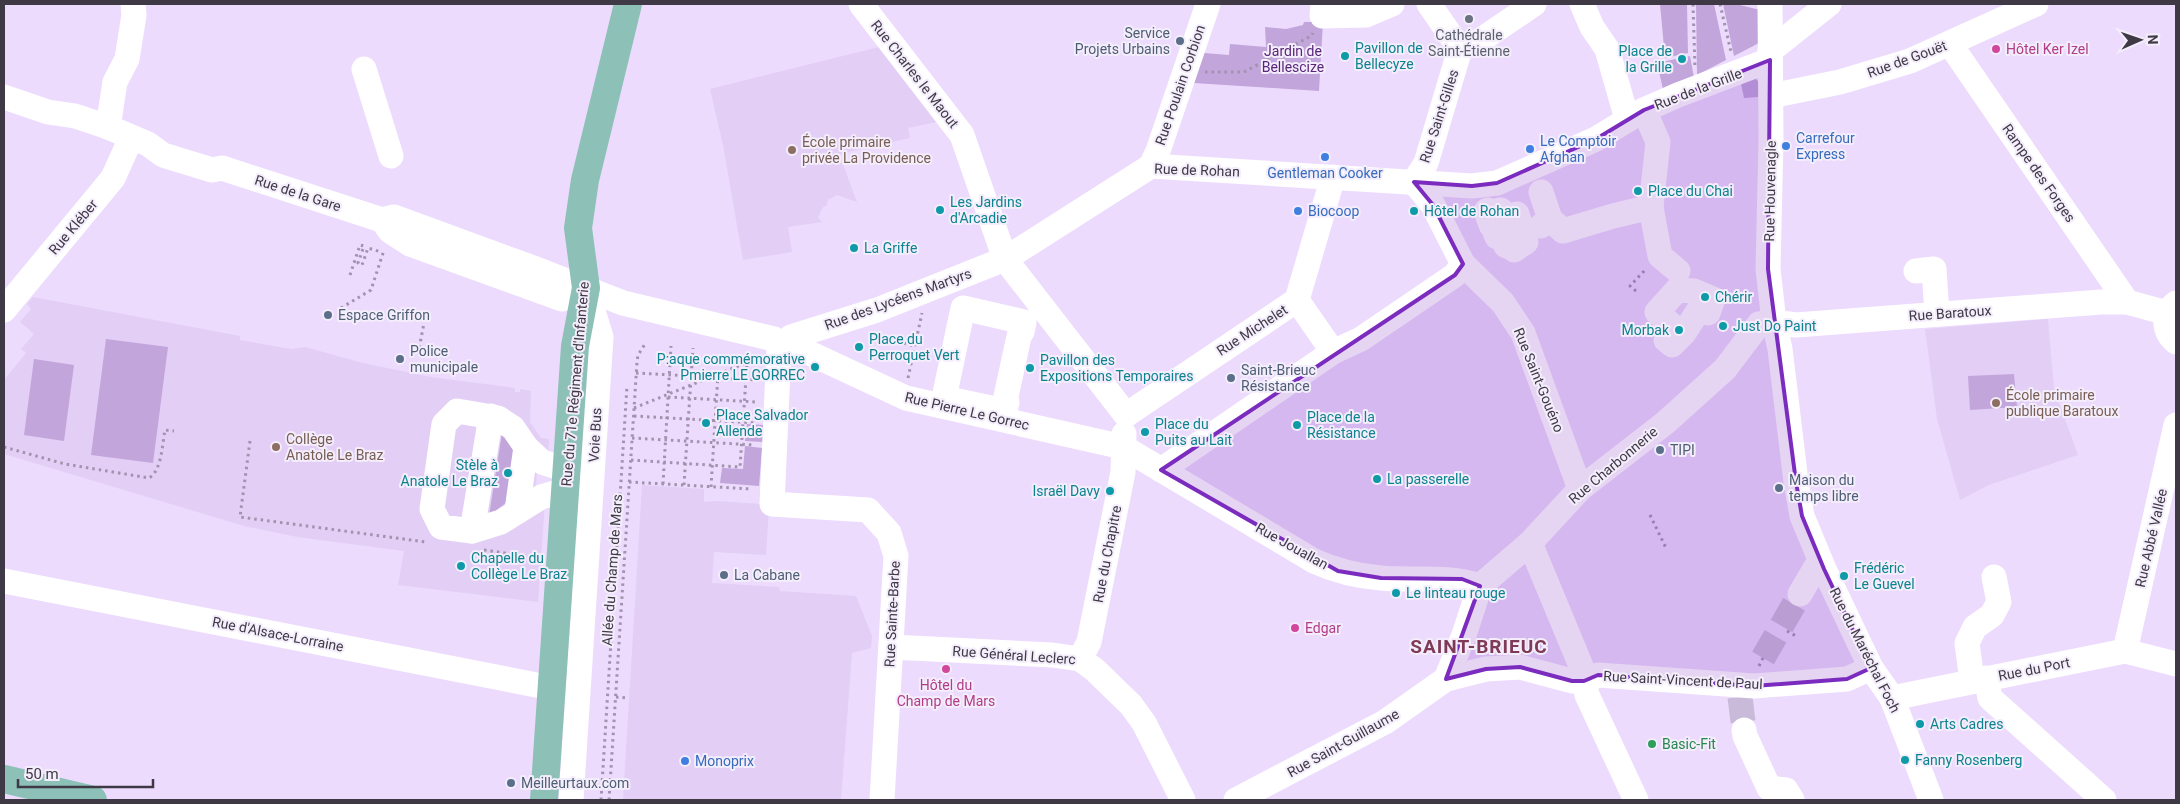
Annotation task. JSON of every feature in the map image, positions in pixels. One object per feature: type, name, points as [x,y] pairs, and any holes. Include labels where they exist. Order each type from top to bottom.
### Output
[{"type":"main road","name":"Rue du 71e Régiment d'Infanterie","points":[[544,800],[575,346],[586,288],[578,228],[585,180],[628,4]]},
{"type":"main road","points":[[4,779],[82,799]]},
{"type":"street","points":[[108,127],[115,82],[128,59],[134,15],[133,4]]},
{"type":"street","name":"Rue Poulain Corbion","points":[[1151,166],[1158,151],[1208,4]]},
{"type":"street","points":[[1322,10],[1366,16],[1392,4]]},
{"type":"street","points":[[1429,4],[1460,49],[1478,42],[1534,4]]},
{"type":"street","points":[[1582,4],[1592,27],[1607,49],[1636,114],[1658,142],[1651,207],[1660,256],[1678,272]]},
{"type":"street","name":"Rue Houvenagle","points":[[1766,323],[1771,96],[1770,4]]},
{"type":"street","name":"Rue de la Grille","points":[[1414,182],[1472,186],[1497,183],[1596,139],[1636,114],[1736,74],[1770,55],[1829,4]]},
{"type":"street","name":"Rue de Gouët","points":[[1771,96],[1840,82],[1910,61],[2036,4]]},
{"type":"street","name":"Rue Charles le Maout","points":[[867,17],[962,135],[1005,259],[1126,415]]},
{"type":"street","name":"Rampe des Forges","points":[[1950,44],[2127,302]]},
{"type":"street","name":"Rue Saint-Gilles","points":[[1414,182],[1426,163],[1460,49]]},
{"type":"street","points":[[364,69],[391,156]]},
{"type":"street","points":[[4,82],[51,102],[75,116]]},
{"type":"street","name":"Rue de la Gare","points":[[4,97],[48,112],[75,116],[108,127],[140,141],[163,155],[212,170],[222,168],[382,221],[410,244],[562,299],[586,288]]},
{"type":"street","name":"Rue Kléber","points":[[4,310],[113,178],[140,141]]},
{"type":"street","name":"Rue de Rohan","points":[[1005,259],[1151,166],[1414,182]]},
{"type":"street","name":"Rue Michelet","points":[[1126,415],[1297,300],[1333,177]]},
{"type":"street","name":"Rue Saint-Gouéno","points":[[1414,182],[1433,205],[1463,264],[1503,303],[1523,333],[1580,489]]},
{"type":"street","points":[[1541,192],[1545,222],[1564,231],[1651,207]]},
{"type":"street","name":"Rue des Lycéens Martyrs","points":[[784,342],[877,310],[1005,259]]},
{"type":"street","points":[[1161,470],[1333,352],[1361,339],[1455,275],[1463,264]]},
{"type":"street","points":[[1916,271],[1934,268],[1937,314]]},
{"type":"street","points":[[586,288],[634,306],[784,342],[777,413],[773,490]]},
{"type":"street","name":"Voie Bus","points":[[571,800],[601,337],[586,288]]},
{"type":"street","points":[[1297,300],[1333,352]]},
{"type":"street","name":"Rue Baratoux","points":[[1766,323],[1789,326],[2101,302],[2127,302],[2172,308]]},
{"type":"street","points":[[2172,308],[2165,324],[2168,334],[2176,342]]},
{"type":"street","name":"Rue Charbonnerie","points":[[1480,586],[1530,542],[1580,489],[1665,423],[1725,369],[1766,323]]},
{"type":"street","name":"Rue du Maréchal Foch","points":[[1766,323],[1780,349],[1796,482],[1802,516],[1820,560],[1871,668],[1892,698],[1932,800]]},
{"type":"street","name":"Rue Pierre Le Gorrec","points":[[784,342],[906,398],[1122,448]]},
{"type":"street","points":[[457,411],[498,418],[513,428],[526,447],[542,462],[566,480],[542,497],[517,510],[474,540],[441,527],[432,510],[444,424],[457,411]]},
{"type":"street","points":[[1122,448],[1126,415]]},
{"type":"street","points":[[474,540],[491,416]]},
{"type":"street","name":"Rue Abbé Vallée","points":[[2125,651],[2176,425]]},
{"type":"street","points":[[517,510],[526,447]]},
{"type":"street","name":"Rue Jouallan","points":[[1122,448],[1161,470],[1313,568],[1381,578],[1462,579],[1480,586]]},
{"type":"street","name":"Rue du Chapitre","points":[[1080,659],[1089,642],[1123,472],[1122,448]]},
{"type":"street","name":"Rue Sainte-Barbe","points":[[773,490],[772,504],[868,510],[890,533],[896,556],[882,800]]},
{"type":"street","points":[[1530,542],[1581,666],[1587,695],[1636,800]]},
{"type":"street","points":[[1800,594],[1820,560]]},
{"type":"street","points":[[1994,577],[1999,602],[1992,615],[1975,628],[1968,643],[1979,680],[1990,698],[2104,800]]},
{"type":"street","name":"Rue d'Alsace-Lorraine","points":[[4,581],[552,688]]},
{"type":"street","points":[[1446,679],[1464,635],[1480,586]]},
{"type":"street","points":[[1464,635],[1486,669]]},
{"type":"street","name":"Rue Général Leclerc","points":[[891,647],[1052,655],[1080,659],[1095,670],[1131,705],[1148,731],[1183,800]]},
{"type":"street","name":"Rue du Port","points":[[1892,698],[2125,651],[2176,664]]},
{"type":"street","points":[[1446,679],[1486,669],[1520,667],[1572,681],[1584,681]]},
{"type":"street","name":"Rue Saint-Vincent de Paul","points":[[1584,681],[1598,674],[1740,691],[1847,679],[1871,668]]},
{"type":"street","name":"Rue Saint-Guillaume","points":[[1236,800],[1385,722],[1446,679]]},
{"type":"street","points":[[1744,730],[1769,788],[1786,790],[1792,800]]},
{"type":"path","points":[[1693,4],[1695,89]]},
{"type":"path","points":[[1720,4],[1736,74]]},
{"type":"path","points":[[1185,72],[1244,72],[1311,36],[1322,10]]},
{"type":"path","points":[[350,274],[360,245],[364,246],[358,263],[362,265],[368,248],[382,221]]},
{"type":"path","points":[[341,308],[371,290],[382,221]]},
{"type":"path","points":[[1636,291],[1630,286],[1648,267]]},
{"type":"path","points":[[907,382],[923,309]]},
{"type":"path","points":[[418,354],[424,323]]},
{"type":"path","points":[[891,340],[915,346]]},
{"type":"path","name":"Allée du Champ de Mars","points":[[609,800],[636,373],[638,355],[645,344]]},
{"type":"path","points":[[663,484],[671,346]]},
{"type":"path","points":[[684,485],[693,348]]},
{"type":"path","points":[[634,408],[718,376],[755,359]]},
{"type":"path","points":[[631,460],[740,467],[747,362]]},
{"type":"path","points":[[636,373],[692,376]]},
{"type":"path","points":[[718,376],[746,380],[777,413]]},
{"type":"path","points":[[711,487],[718,376]]},
{"type":"path","name":"Allée du Champ de Mars","points":[[601,800],[627,386]]},
{"type":"path","points":[[668,396],[744,402],[777,413]]},
{"type":"path","points":[[634,416],[743,423],[777,413]]},
{"type":"path","points":[[632,438],[742,444],[777,413]]},
{"type":"path","points":[[4,447],[65,464],[149,478],[155,474],[158,468],[165,430],[174,431]]},
{"type":"path","points":[[250,441],[240,517],[429,543]]},
{"type":"path","points":[[629,482],[773,490]]},
{"type":"path","points":[[1650,516],[1667,550]]},
{"type":"path","points":[[474,540],[541,558]]},
{"type":"path","points":[[1786,631],[1798,637]]},
{"type":"path","points":[[616,697],[629,698]]},
{"type":"highlighted area","points":[[1770,60],[1768,269],[1796,482],[1802,516],[1824,569],[1871,668],[1847,679],[1754,686],[1598,675],[1584,681],[1572,681],[1520,667],[1486,669],[1446,679],[1480,586],[1462,579],[1381,578],[1338,571],[1161,470],[1455,275],[1463,264],[1433,205],[1414,182],[1472,186],[1497,183],[1596,139],[1644,110]]},
{"type":"shaded area","name":"École primaire privée La Providence","points":[[883,46],[941,121],[908,128],[910,138],[839,154],[857,202],[837,195],[829,198],[818,217],[822,222],[788,227],[792,252],[743,260],[723,145],[710,89]]},
{"type":"shaded area","name":"Collège Anatole Le Braz","points":[[33,297],[240,336],[240,340],[291,349],[305,347],[363,363],[431,377],[515,388],[515,392],[520,392],[520,389],[531,391],[530,422],[541,438],[549,439],[548,455],[537,467],[536,490],[545,502],[538,602],[398,585],[404,551],[297,537],[244,526],[4,454],[4,380],[26,353],[21,349],[34,334],[20,322],[31,309],[27,304]]},
{"type":"shaded area","name":"École primaire publique Baratoux","points":[[2048,319],[2054,389],[2078,455],[1989,485],[1960,500],[1937,419],[1925,329]]},
{"type":"shaded area","points":[[642,485],[704,489],[704,502],[761,504],[769,508],[766,555],[714,552],[712,583],[779,587],[780,591],[856,596],[872,636],[871,648],[852,653],[841,800],[623,800]]},
{"type":"green space","points":[[1660,4],[1687,4],[1688,53],[1665,58]]},
{"type":"green space","points":[[1696,4],[1714,4],[1726,60],[1697,75]]},
{"type":"green space","points":[[1723,4],[1736,4],[1760,10],[1759,43],[1734,56]]},
{"type":"green space","name":"Jardin de Bellescize","points":[[1304,22],[1323,22],[1319,91],[1194,83],[1204,53],[1229,55],[1230,44],[1266,47],[1265,27],[1286,29],[1303,25]]},
{"type":"green space","points":[[1690,56],[1695,83],[1663,89],[1657,63]]},
{"type":"green space","points":[[1752,76],[1759,82],[1759,97],[1744,98],[1740,79]]},
{"type":"green space","points":[[106,339],[168,347],[153,463],[91,455]]},
{"type":"green space","points":[[34,359],[74,365],[64,441],[24,435]]},
{"type":"green space","points":[[2014,374],[2017,407],[1970,410],[1968,376]]},
{"type":"green space","points":[[747,424],[765,425],[763,442],[745,441]]},
{"type":"green space","points":[[503,427],[518,458],[507,502],[489,516]]},
{"type":"green space","points":[[745,446],[762,448],[759,486],[720,483],[722,468],[743,469]]},
{"type":"tunnel","points":[[1763,658],[1800,594]]},
{"type":"tunnel","points":[[1740,697],[1744,730]]},
{"type":"place","name":"Cathédrale Saint-Étienne","points":[[1469,19]]},
{"type":"place","name":"Service Projets Urbains","points":[[1180,41]]},
{"type":"place","name":"Hôtel Ker Izel","points":[[1996,49]]},
{"type":"place","name":"Pavillon de Bellecyze","points":[[1345,56]]},
{"type":"place","name":"Place de la Grille","points":[[1682,59]]},
{"type":"place","name":"Carrefour Express","points":[[1786,146]]},
{"type":"place","name":"Le Comptoir Afghan","points":[[1530,149]]},
{"type":"place","name":"École primaire privée La Providence","points":[[792,150]]},
{"type":"place","name":"Gentleman Cooker","points":[[1325,157]]},
{"type":"place","name":"Place du Chai","points":[[1638,191]]},
{"type":"place","name":"Les Jardins d'Arcadie","points":[[940,210]]},
{"type":"place","name":"Biocoop","points":[[1298,211]]},
{"type":"place","name":"Hôtel de Rohan","points":[[1414,211]]},
{"type":"place","name":"La Griffe","points":[[854,248]]},
{"type":"place","name":"Chérir","points":[[1705,297]]},
{"type":"place","name":"Espace Griffon","points":[[328,315]]},
{"type":"place","name":"Just Do Paint","points":[[1723,326]]},
{"type":"place","name":"Morbak","points":[[1679,330]]},
{"type":"place","name":"Place du Perroquet Vert","points":[[859,347]]},
{"type":"place","name":"Police municipale","points":[[400,359]]},
{"type":"place","name":"P:aque commémorative Pmierre LE GORREC","points":[[815,367]]},
{"type":"place","name":"Pavillon des Expositions Temporaires","points":[[1030,368]]},
{"type":"place","name":"Saint-Brieuc Résistance","points":[[1231,378]]},
{"type":"place","name":"École primaire publique Baratoux","points":[[1996,403]]},
{"type":"place","name":"Place Salvador Allende","points":[[706,423]]},
{"type":"place","name":"Place de la Résistance","points":[[1297,425]]},
{"type":"place","name":"Place du Puits au Lait","points":[[1145,432]]},
{"type":"place","name":"Collège Anatole Le Braz","points":[[276,447]]},
{"type":"place","name":"TIPI","points":[[1660,450]]},
{"type":"place","name":"Stèle à Anatole Le Braz","points":[[508,473]]},
{"type":"place","name":"La passerelle","points":[[1377,479]]},
{"type":"place","name":"Maison du temps libre","points":[[1779,488]]},
{"type":"place","name":"Israël Davy","points":[[1110,491]]},
{"type":"place","name":"Chapelle du Collège Le Braz","points":[[461,566]]},
{"type":"place","name":"La Cabane","points":[[724,575]]},
{"type":"place","name":"Frédéric Le Guevel","points":[[1844,576]]},
{"type":"place","name":"Le linteau rouge","points":[[1396,593]]},
{"type":"place","name":"Edgar","points":[[1295,628]]},
{"type":"place","name":"Hôtel du Champ de Mars","points":[[946,669]]},
{"type":"place","name":"Arts Cadres","points":[[1920,724]]},
{"type":"place","name":"Basic-Fit","points":[[1652,744]]},
{"type":"place","name":"Fanny Rosenberg","points":[[1905,760]]},
{"type":"place","name":"Monoprix","points":[[685,761]]},
{"type":"place","name":"Meilleurtaux.com","points":[[511,783]]},
{"type":"district","name":"SAINT-BRIEUC","points":[[1479,646]]}]
